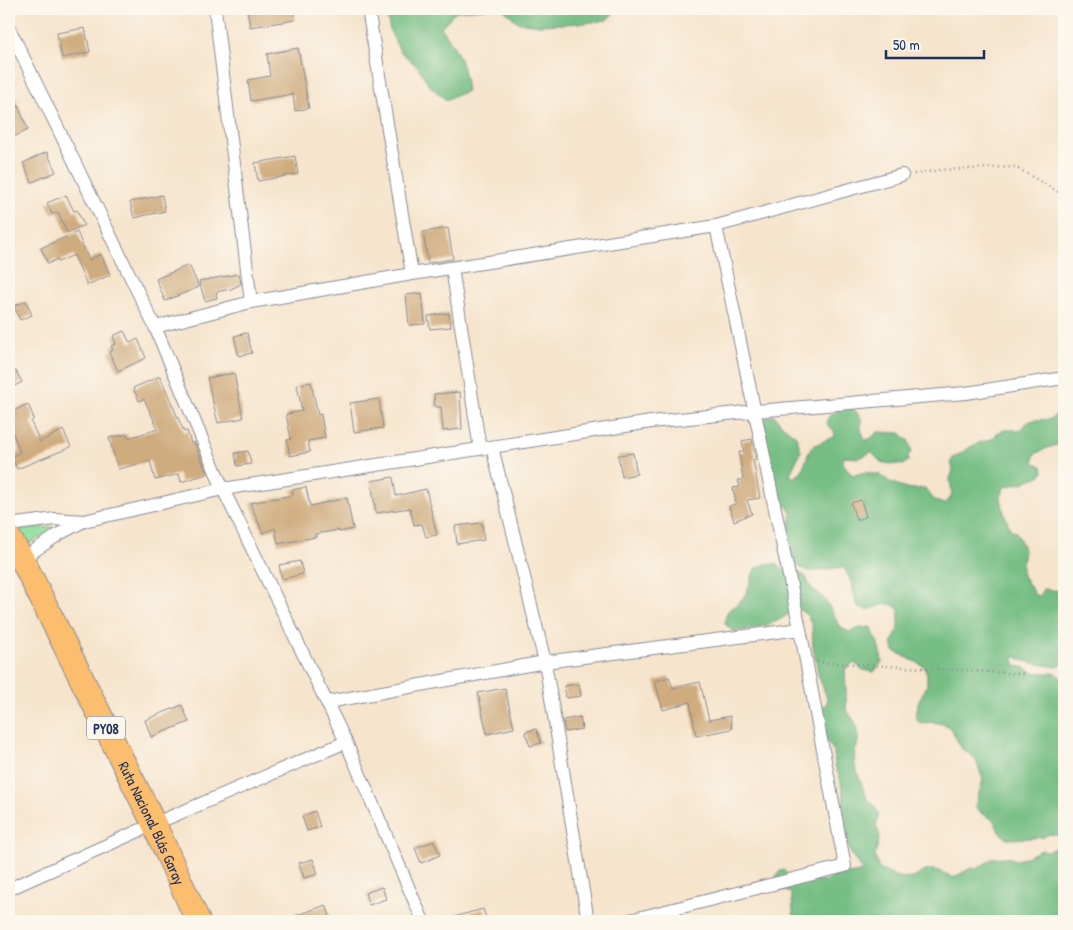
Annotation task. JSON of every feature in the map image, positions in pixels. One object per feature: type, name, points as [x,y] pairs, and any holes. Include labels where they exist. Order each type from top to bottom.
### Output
[{"type":"highway","name":"Ruta Nacional Blás Garay","points":[[12,543],[154,824],[198,921]]},
{"type":"street","points":[[215,9],[251,302]]},
{"type":"street","points":[[368,9],[412,274]]},
{"type":"street","points":[[9,28],[154,327],[223,489],[328,702],[423,921]]},
{"type":"street","points":[[154,327],[251,302],[412,274],[716,226],[902,175]]},
{"type":"street","points":[[626,921],[845,866],[800,629],[716,226]]},
{"type":"street","points":[[452,268],[486,448],[544,662],[588,921]]},
{"type":"street","points":[[12,543],[61,533],[84,521],[223,489],[651,422],[966,393],[1064,378]]},
{"type":"street","points":[[12,543],[55,519],[84,521]]},
{"type":"street","points":[[328,702],[544,662],[800,629]]},
{"type":"street","points":[[9,889],[154,824],[346,742]]},
{"type":"path","points":[[902,175],[940,170],[1015,167],[1064,195]]},
{"type":"path","points":[[806,661],[1026,674]]},
{"type":"green space","points":[[386,9],[486,9],[456,11],[441,27],[459,57],[464,71],[467,91],[446,100],[430,86],[418,67],[400,51],[390,31]]},
{"type":"green space","points":[[503,9],[618,9],[607,20],[539,25],[518,22]]},
{"type":"green space","points":[[1064,406],[1064,444],[1034,455],[1034,463],[1042,466],[1043,473],[1026,482],[1004,487],[1001,498],[1010,529],[1016,532],[1023,546],[1022,574],[1035,595],[1039,596],[1043,589],[1062,591],[1064,588],[1064,660],[1061,665],[1058,667],[1040,664],[1013,656],[1016,666],[1034,673],[1055,673],[1064,678],[1064,686],[1061,690],[1064,692],[1064,834],[1008,839],[999,832],[994,820],[981,813],[975,806],[983,780],[975,758],[961,748],[952,730],[946,725],[934,722],[920,723],[916,718],[918,703],[927,685],[927,674],[924,666],[894,651],[892,642],[899,628],[899,610],[894,605],[889,604],[863,609],[857,605],[850,579],[844,568],[808,571],[793,559],[785,532],[791,515],[787,507],[774,495],[763,419],[774,415],[783,426],[796,436],[801,451],[790,474],[793,478],[801,473],[811,447],[835,436],[834,431],[827,424],[829,416],[845,407],[853,408],[861,418],[861,429],[865,440],[870,439],[878,432],[900,433],[908,440],[912,451],[908,456],[908,461],[903,465],[882,463],[871,452],[859,458],[844,457],[843,463],[851,474],[855,475],[865,472],[880,475],[890,482],[906,488],[925,488],[934,500],[943,504],[949,500],[952,493],[950,479],[953,470],[951,462],[953,458],[974,445],[994,438],[997,433],[1005,430],[1021,430],[1033,420],[1050,419]]},
{"type":"green space","points":[[53,527],[53,530],[28,544],[19,531],[21,529]]},
{"type":"green space","points":[[765,564],[776,564],[786,571],[797,571],[806,577],[811,588],[820,594],[828,604],[839,626],[849,632],[871,627],[878,644],[882,662],[874,672],[863,670],[854,663],[845,669],[846,709],[858,730],[854,763],[867,799],[874,805],[879,815],[876,826],[880,835],[875,856],[879,869],[904,878],[913,878],[923,872],[935,870],[953,878],[971,868],[977,869],[993,858],[1005,857],[1018,860],[1042,850],[1048,851],[1064,847],[1064,921],[793,921],[791,893],[777,888],[775,878],[780,871],[784,870],[791,877],[827,881],[835,875],[863,870],[848,846],[846,818],[840,810],[844,799],[840,778],[835,766],[834,751],[826,740],[818,716],[822,707],[827,704],[827,698],[819,677],[813,647],[812,625],[807,615],[798,609],[780,620],[744,630],[733,631],[725,624],[728,610],[739,603],[744,596],[755,569]]},
{"type":"building","points":[[247,9],[293,9],[295,20],[250,27]]},
{"type":"building","points":[[85,28],[90,52],[62,58],[57,33]]},
{"type":"building","points":[[298,48],[309,108],[295,111],[293,94],[251,101],[248,80],[270,76],[267,54]]},
{"type":"building","points":[[9,82],[28,130],[9,139]]},
{"type":"building","points":[[47,152],[56,172],[32,182],[23,163]]},
{"type":"building","points":[[295,156],[298,174],[258,181],[255,163]]},
{"type":"building","points":[[66,195],[74,211],[77,210],[84,225],[67,233],[58,212],[52,214],[47,203]]},
{"type":"building","points":[[162,195],[165,211],[134,218],[130,202]]},
{"type":"building","points":[[448,228],[453,259],[428,263],[423,232]]},
{"type":"building","points":[[77,232],[89,260],[101,254],[110,275],[87,285],[74,255],[58,262],[57,259],[48,264],[41,248]]},
{"type":"building","points":[[189,265],[199,287],[165,301],[156,279]]},
{"type":"building","points":[[239,274],[241,284],[231,289],[216,292],[217,298],[205,301],[199,281]]},
{"type":"building","points":[[422,293],[425,324],[409,325],[406,295]]},
{"type":"building","points":[[26,301],[32,315],[20,320],[14,306]]},
{"type":"building","points":[[449,313],[451,327],[430,329],[428,316]]},
{"type":"building","points":[[124,331],[130,343],[138,339],[146,358],[118,371],[109,352],[113,350],[111,346],[116,344],[113,336]]},
{"type":"building","points":[[247,333],[252,353],[239,356],[234,336]]},
{"type":"building","points":[[16,371],[22,382],[9,389],[9,375]]},
{"type":"building","points":[[234,373],[243,418],[218,423],[207,378]]},
{"type":"building","points":[[160,376],[184,432],[187,431],[191,443],[194,442],[207,474],[181,482],[179,474],[155,480],[150,461],[118,469],[109,438],[127,434],[128,438],[158,429],[144,399],[139,401],[133,388]]},
{"type":"building","points":[[311,382],[318,415],[321,414],[325,438],[308,441],[310,452],[290,456],[287,440],[291,439],[286,414],[302,411],[297,385]]},
{"type":"building","points":[[460,392],[462,429],[443,431],[441,407],[435,407],[434,394]]},
{"type":"building","points":[[379,399],[383,428],[354,432],[350,403]]},
{"type":"building","points":[[28,404],[33,416],[31,422],[40,442],[63,430],[71,447],[17,469],[11,457],[20,452],[9,423],[9,413]]},
{"type":"building","points":[[752,439],[756,460],[753,460],[760,498],[747,500],[752,514],[734,521],[729,506],[736,504],[733,488],[740,487],[738,480],[743,480],[739,452],[744,452],[742,441]]},
{"type":"building","points":[[248,451],[251,464],[237,466],[235,453]]},
{"type":"building","points":[[633,453],[637,474],[622,477],[618,455]]},
{"type":"building","points":[[393,477],[396,496],[426,489],[437,535],[426,537],[422,524],[414,525],[410,508],[376,513],[371,481]]},
{"type":"building","points":[[306,487],[310,506],[347,498],[353,529],[315,534],[316,537],[278,544],[275,528],[263,533],[250,503],[293,495],[292,490]]},
{"type":"building","points":[[861,500],[866,517],[856,520],[851,503]]},
{"type":"building","points":[[482,523],[484,540],[457,544],[455,526]]},
{"type":"building","points":[[300,561],[303,574],[282,579],[279,565]]},
{"type":"building","points":[[669,677],[673,688],[700,682],[709,720],[730,716],[732,729],[696,736],[690,702],[663,710],[655,681]]},
{"type":"building","points":[[579,684],[581,696],[566,698],[564,686]]},
{"type":"building","points":[[505,688],[514,728],[487,734],[478,693]]},
{"type":"building","points":[[182,705],[189,722],[151,737],[145,720]]},
{"type":"building","points":[[580,717],[582,729],[565,732],[563,720]]},
{"type":"building","points":[[536,729],[541,743],[530,746],[525,732]]},
{"type":"building","points":[[315,811],[320,827],[307,831],[302,816]]},
{"type":"building","points":[[434,841],[440,855],[421,863],[415,848]]},
{"type":"building","points":[[313,859],[318,874],[304,878],[299,863]]},
{"type":"building","points":[[382,887],[386,899],[369,905],[365,893]]},
{"type":"building","points":[[326,905],[332,921],[283,921],[283,920]]},
{"type":"building","points":[[483,909],[487,921],[450,921],[450,918]]}]
